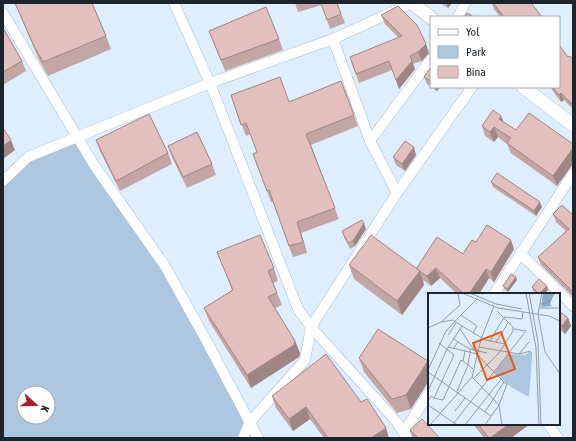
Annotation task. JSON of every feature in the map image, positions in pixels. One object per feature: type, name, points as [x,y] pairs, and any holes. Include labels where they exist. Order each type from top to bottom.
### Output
[{"type":"street","points":[[174,3],[210,83],[298,309],[311,327],[396,422],[405,435],[428,395]]},
{"type":"street","points":[[3,181],[28,157],[210,83],[333,39],[412,3],[430,17]]},
{"type":"street","points":[[458,16],[465,3]]},
{"type":"street","points":[[3,14],[94,165],[165,266],[258,438]]},
{"type":"street","points":[[333,39],[370,141],[397,193]]},
{"type":"street","points":[[370,141],[430,60]]},
{"type":"street","points":[[243,438],[249,422],[305,360],[311,327],[397,193],[471,88]]},
{"type":"street","points":[[524,88],[573,125]]},
{"type":"street","points":[[495,293],[573,174]]},
{"type":"street","points":[[520,253],[573,306]]},
{"type":"street","points":[[549,425],[558,438]]},
{"type":"green space","points":[[77,137],[165,266],[249,423],[243,438],[3,438],[3,181],[28,157]]},
{"type":"building","points":[[15,3],[92,3],[106,36],[43,62],[34,46]]},
{"type":"building","points":[[321,3],[337,3],[341,14],[327,20]]},
{"type":"building","points":[[493,3],[531,3],[541,16],[503,16]]},
{"type":"building","points":[[398,6],[417,25],[426,44],[418,52],[410,56],[412,61],[396,80],[389,61],[356,74],[350,57],[402,36],[381,15]]},
{"type":"building","points":[[266,7],[279,39],[221,60],[209,31]]},
{"type":"building","points":[[467,13],[472,16],[466,16]]},
{"type":"building","points":[[3,28],[22,61],[3,72]]},
{"type":"building","points":[[560,46],[568,57],[570,56],[573,60],[572,104],[561,93],[559,95],[553,88],[560,88]]},
{"type":"building","points":[[430,68],[430,80],[424,77]]},
{"type":"building","points":[[280,77],[289,102],[341,81],[354,115],[306,134],[335,208],[297,222],[303,242],[289,246],[269,190],[267,191],[253,154],[257,152],[246,123],[241,125],[231,95]]},
{"type":"building","points":[[493,110],[501,116],[499,119],[516,130],[529,113],[573,144],[573,148],[553,176],[507,143],[511,138],[494,127],[490,132],[482,126]]},
{"type":"building","points":[[149,114],[168,153],[116,181],[96,140]]},
{"type":"building","points":[[3,128],[11,140],[3,146]]},
{"type":"building","points":[[197,132],[212,164],[183,177],[168,146]]},
{"type":"building","points":[[405,141],[414,147],[402,164],[393,157]]},
{"type":"building","points":[[497,173],[540,202],[534,211],[491,182]]},
{"type":"building","points":[[562,205],[573,215],[573,292],[538,257],[569,229],[553,214]]},
{"type":"building","points":[[362,220],[364,223],[353,241],[348,243],[342,231]]},
{"type":"building","points":[[487,225],[511,240],[491,272],[486,269],[470,293],[463,293],[436,268],[427,276],[416,269],[437,237],[463,254],[472,240],[476,242]]},
{"type":"building","points":[[260,235],[274,268],[268,271],[277,293],[268,297],[295,341],[294,345],[247,375],[204,308],[233,290],[217,252]]},
{"type":"building","points":[[371,235],[420,271],[397,301],[349,265]]},
{"type":"building","points":[[511,274],[516,277],[507,289],[503,286]]},
{"type":"building","points":[[539,279],[547,286],[540,293],[532,287]]},
{"type":"building","points":[[560,312],[568,318],[562,326],[560,325]]},
{"type":"building","points":[[378,329],[428,361],[406,395],[392,399],[359,358]]},
{"type":"building","points":[[326,354],[361,402],[367,399],[386,428],[371,438],[328,438],[306,407],[289,419],[272,396]]},
{"type":"building","points":[[422,419],[440,438],[418,438],[410,430]]},
{"type":"building","points":[[479,425],[508,425],[490,438]]}]
